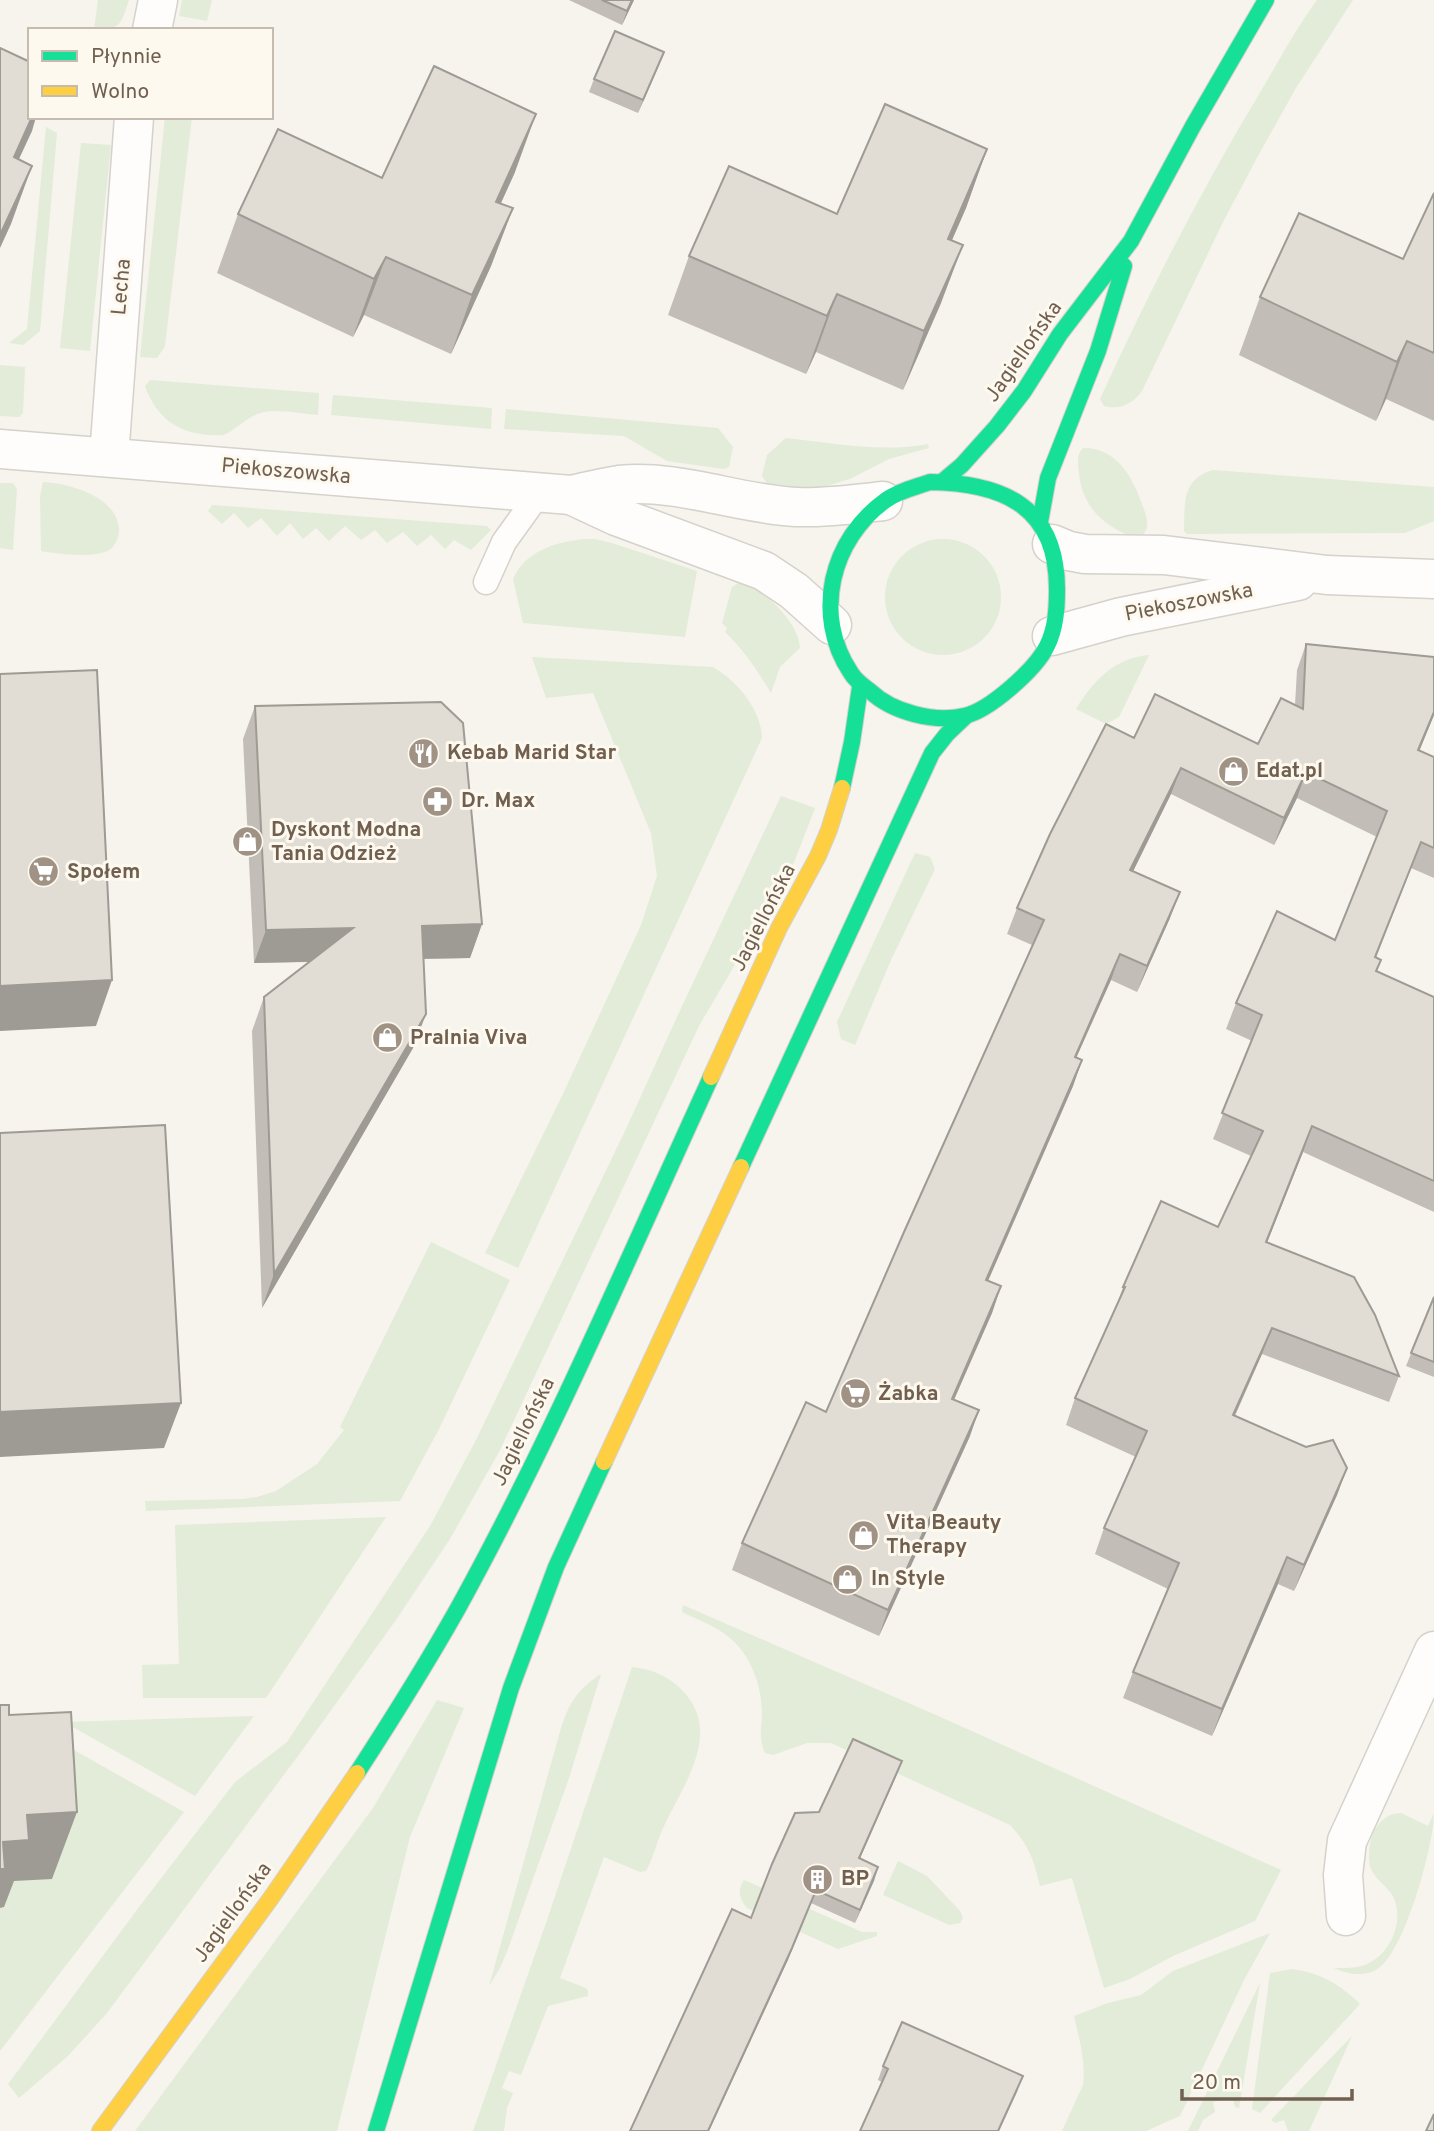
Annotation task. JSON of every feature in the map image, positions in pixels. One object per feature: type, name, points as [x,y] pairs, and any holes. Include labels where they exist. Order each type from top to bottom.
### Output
[{"type":"street","points":[[152,28],[158,0]]},
{"type":"street","name":"Jagiellońska","points":[[943,481],[962,465],[997,426],[1024,391],[1060,334],[1132,241],[1193,126],[1266,0]]},
{"type":"street","name":"Lecha","points":[[109,457],[134,119]]},
{"type":"street","name":"Jagiellońska","points":[[1046,533],[1048,478],[1098,351],[1132,241]]},
{"type":"street","name":"Piekoszowska","points":[[0,449],[555,494],[619,485],[647,485],[798,507],[883,501]]},
{"type":"street","points":[[376,2131],[511,1688],[556,1567],[932,753],[966,716],[1020,680],[1037,663],[1052,636],[1057,617],[1056,564],[1046,533],[1027,509],[1001,493],[963,482],[917,484],[883,501],[867,513],[853,529],[838,556],[830,587],[832,625],[838,649],[849,671],[860,687],[886,705],[907,713],[934,717],[966,716]]},
{"type":"street","name":"Piekoszowska","points":[[555,494],[764,571],[794,591],[832,625]]},
{"type":"street","name":"Piekoszowska","points":[[1046,533],[1069,551],[1085,554],[1164,555],[1327,575],[1434,579]]},
{"type":"street","name":"Piekoszowska","points":[[1052,636],[1121,617],[1327,575]]},
{"type":"street","name":"Jagiellońska","points":[[100,2131],[311,1841],[381,1738],[432,1654],[496,1536],[554,1423],[779,928],[813,867],[838,802],[854,736],[860,687]]},
{"type":"street","points":[[1346,1916],[1343,1875],[1347,1841],[1434,1651]]},
{"type":"lane","points":[[486,582],[504,542],[555,494]]},
{"type":"green space","points":[[98,0],[129,0],[119,24],[112,28],[94,28]]},
{"type":"green space","points":[[182,0],[212,0],[207,21],[179,16]]},
{"type":"green space","points":[[1317,0],[1353,0],[1296,88],[1258,156],[1224,220],[1142,391],[1126,405],[1104,406],[1100,399],[1176,243],[1239,128]]},
{"type":"green space","points":[[165,119],[192,119],[165,346],[157,358],[140,357]]},
{"type":"green space","points":[[46,127],[57,133],[40,331],[23,345],[9,343],[27,329]]},
{"type":"green space","points":[[81,143],[111,145],[90,351],[60,348]]},
{"type":"green space","points":[[0,365],[25,367],[23,413],[19,417],[0,416]]},
{"type":"green space","points":[[150,380],[319,393],[318,415],[284,411],[264,412],[224,435],[198,434],[178,427],[162,415],[145,386]]},
{"type":"green space","points":[[333,395],[492,408],[491,429],[331,415]]},
{"type":"green space","points":[[506,409],[718,428],[733,447],[729,467],[724,469],[667,461],[624,436],[504,429]]},
{"type":"green space","points":[[786,438],[893,448],[928,444],[929,448],[889,459],[850,479],[826,486],[805,490],[769,486],[762,476],[767,455]]},
{"type":"green space","points":[[1083,448],[1104,452],[1112,457],[1132,480],[1147,520],[1146,530],[1138,539],[1106,523],[1091,507],[1081,486],[1079,474],[1078,457]]},
{"type":"green space","points":[[1213,470],[1434,487],[1434,521],[1405,533],[1187,534],[1184,531],[1184,512],[1190,486],[1203,474]]},
{"type":"green space","points":[[43,482],[78,489],[90,494],[110,509],[117,519],[119,530],[111,549],[87,555],[41,551],[40,497]]},
{"type":"green space","points":[[0,483],[13,483],[17,489],[13,550],[0,548]]},
{"type":"green space","points":[[212,505],[487,526],[491,530],[471,550],[454,540],[445,549],[431,535],[417,546],[403,532],[387,543],[375,530],[361,540],[345,526],[329,541],[316,528],[303,539],[290,523],[277,536],[261,518],[248,528],[234,513],[222,524],[208,511]]},
{"type":"green space","points":[[584,539],[612,543],[697,571],[685,637],[523,623],[513,579],[518,569],[542,550]]},
{"type":"green space","points":[[943,539],[965,543],[984,556],[997,575],[1001,597],[997,619],[984,638],[965,651],[943,655],[921,651],[902,638],[889,619],[885,597],[889,575],[902,556],[921,543]]},
{"type":"green space","points":[[738,583],[758,591],[778,607],[787,617],[798,638],[800,648],[780,667],[771,693],[750,661],[725,632],[727,628],[722,623],[732,587]]},
{"type":"green space","points":[[1149,655],[1119,717],[1106,724],[1076,709],[1097,680],[1115,666]]},
{"type":"green space","points":[[532,657],[713,667],[731,680],[746,697],[761,727],[762,738],[518,1268],[485,1253],[562,1096],[641,925],[657,876],[651,833],[593,693],[546,698]]},
{"type":"green space","points":[[781,796],[815,808],[793,865],[699,1026],[500,1450],[450,1539],[396,1620],[306,1745],[107,2013],[68,2056],[19,2098],[8,2084],[235,1782],[287,1742],[430,1526],[476,1440],[625,1131]]},
{"type":"green space","points":[[915,853],[930,857],[935,869],[891,960],[855,1045],[841,1039],[837,1022]]},
{"type":"green space","points":[[431,1242],[510,1280],[439,1429],[400,1501],[146,1511],[145,1501],[257,1497],[276,1491],[317,1464],[344,1430],[340,1427]]},
{"type":"green space","points":[[386,1517],[266,1698],[143,1698],[142,1665],[179,1664],[175,1525]]},
{"type":"green space","points":[[683,1605],[1281,1870],[1255,1921],[1173,1956],[1130,1979],[1104,1988],[1072,1878],[1040,1886],[1030,1853],[1010,1825],[831,1743],[807,1743],[773,1755],[765,1753],[761,1737],[760,1691],[754,1671],[737,1645],[725,1634],[682,1612]]},
{"type":"green space","points":[[632,1667],[664,1676],[680,1688],[693,1704],[699,1721],[700,1739],[690,1774],[646,1871],[640,1872],[604,1857],[560,1978],[586,1988],[588,1996],[548,2006],[521,2075],[509,2071],[502,2088],[513,2093],[507,2108],[504,2131],[473,2131],[546,1923]]},
{"type":"green space","points":[[601,1674],[569,1778],[508,1949],[489,1986],[564,1719],[580,1691]]},
{"type":"green space","points":[[437,1700],[464,1708],[410,1837],[337,2131],[135,2131],[373,1808]]},
{"type":"green space","points":[[254,1716],[195,1796],[64,1722]]},
{"type":"green space","points":[[65,1745],[184,1812],[0,2051],[0,1908],[4,1907],[3,1882]]},
{"type":"green space","points":[[1401,1813],[1428,1826],[1434,1813],[1429,1849],[1407,1922],[1387,1960],[1376,1970],[1360,1974],[1334,1968],[1367,1964],[1379,1956],[1391,1942],[1397,1924],[1396,1905],[1393,1896],[1372,1870],[1369,1857],[1371,1839],[1379,1824],[1385,1818]]},
{"type":"green space","points":[[898,1861],[927,1876],[960,1911],[963,1918],[960,1923],[949,1925],[883,1895]]},
{"type":"green space","points":[[744,1880],[862,1932],[877,1932],[877,1936],[838,1949],[747,1908],[740,1894]]},
{"type":"green space","points":[[1270,1933],[1244,1980],[1180,2116],[1146,2131],[1062,2131],[1083,2085],[1084,2076],[1074,2016],[1108,2003],[1141,1995],[1173,1971]]},
{"type":"green space","points":[[1292,1969],[1329,1980],[1360,2004],[1260,2113],[1252,2109],[1270,1973]]},
{"type":"green space","points":[[1260,1983],[1239,2108],[1235,2107],[1233,2097],[1213,2102],[1215,2112],[1203,2120],[1198,2131],[1188,2131]]},
{"type":"green space","points":[[1352,2036],[1309,2131],[1288,2131],[1284,2120],[1275,2123],[1271,2120]]},
{"type":"building","points":[[602,0],[632,0],[627,11]]},
{"type":"building","points":[[615,31],[664,52],[643,100],[594,79]]},
{"type":"building","points":[[0,48],[28,61],[28,119],[31,119],[14,157],[32,166],[0,235]]},
{"type":"building","points":[[434,66],[536,114],[496,202],[513,208],[472,295],[386,257],[374,279],[238,214],[278,129],[382,178]]},
{"type":"building","points":[[885,104],[987,149],[948,239],[963,245],[924,331],[837,294],[827,316],[689,256],[729,166],[837,214]]},
{"type":"building","points":[[1434,193],[1434,353],[1407,341],[1397,362],[1260,297],[1299,213],[1403,259]]},
{"type":"building","points":[[1306,644],[1434,657],[1434,712],[1418,750],[1434,757],[1434,848],[1421,842],[1375,957],[1381,960],[1376,971],[1434,997],[1434,1181],[1312,1126],[1266,1242],[1354,1277],[1375,1315],[1399,1376],[1272,1328],[1233,1415],[1306,1447],[1333,1440],[1347,1468],[1304,1565],[1287,1557],[1222,1709],[1133,1672],[1179,1563],[1104,1528],[1147,1431],[1075,1398],[1161,1201],[1218,1227],[1263,1131],[1222,1113],[1262,1015],[1236,1003],[1277,911],[1335,940],[1387,811],[1306,772],[1284,818],[1181,768],[1130,870],[1180,892],[1147,966],[1120,954],[1075,1057],[1082,1060],[986,1280],[1001,1286],[952,1399],[979,1410],[888,1610],[742,1543],[806,1402],[826,1412],[1044,920],[1017,908],[1050,834],[1106,724],[1134,738],[1155,694],[1258,744],[1281,698],[1303,709]]},
{"type":"building","name":"Społem","points":[[97,670],[112,980],[0,986],[0,674]]},
{"type":"building","points":[[441,702],[463,723],[482,924],[422,926],[426,1014],[274,1274],[264,997],[353,928],[266,930],[255,706]]},
{"type":"building","points":[[165,1125],[181,1403],[0,1412],[0,1133]]},
{"type":"building","points":[[1434,1297],[1434,1362],[1411,1353]]},
{"type":"building","points":[[0,1705],[9,1705],[9,1715],[71,1712],[77,1812],[27,1815],[29,1840],[3,1842],[5,1869],[0,1869]]},
{"type":"building","points":[[853,1739],[902,1761],[859,1858],[878,1867],[860,1910],[816,1890],[708,2131],[630,2131],[732,1909],[751,1918],[795,1813],[819,1812]]},
{"type":"building","points":[[902,2022],[1023,2076],[998,2131],[860,2131],[888,2069],[883,2066]]},
{"type":"building","points":[[1434,2114],[1434,2131],[1426,2131]]},
{"type":"traffic: fast","points":[[943,481],[962,465],[997,426],[1024,391],[1060,334],[1131,241],[1193,126],[1266,0]]},
{"type":"traffic: fast","points":[[1040,522],[1048,478],[1098,351],[1124,266]]},
{"type":"traffic: fast","points":[[930,482],[981,488],[1003,495],[1021,505],[1036,519],[1048,538],[1055,561],[1055,618],[1047,646],[1033,666],[998,698],[974,712],[952,718],[927,717],[902,710],[890,705],[859,683],[839,651],[832,627],[830,603],[833,579],[840,557],[852,535],[867,516],[886,500],[930,482]]},
{"type":"traffic: fast","points":[[842,788],[860,687]]},
{"type":"traffic: fast","points":[[741,1167],[932,753],[966,716]]},
{"type":"traffic: fast","points":[[357,1773],[433,1651],[492,1545],[589,1346],[711,1077]]},
{"type":"traffic: fast","points":[[376,2131],[511,1688],[556,1567],[604,1462]]},
{"type":"traffic: slow","points":[[711,1077],[779,928],[818,856],[842,788]]},
{"type":"traffic: slow","points":[[604,1462],[741,1167]]},
{"type":"traffic: slow","points":[[100,2131],[271,1898],[357,1773]]},
{"type":"place","name":"Kebab Marid Star","points":[[424,753]]},
{"type":"place","name":"Edat.pl","points":[[1233,771]]},
{"type":"place","name":"Dr. Max","points":[[438,801]]},
{"type":"place","name":"Dyskont Modna Tania Odzież","points":[[248,842]]},
{"type":"place","name":"Społem","points":[[44,872]]},
{"type":"place","name":"Pralnia Viva","points":[[387,1038]]},
{"type":"place","name":"Żabka","points":[[855,1394]]},
{"type":"place","name":"Vita Beauty Therapy","points":[[863,1535]]},
{"type":"place","name":"In Style","points":[[848,1579]]},
{"type":"place","name":"BP","points":[[818,1879]]}]
